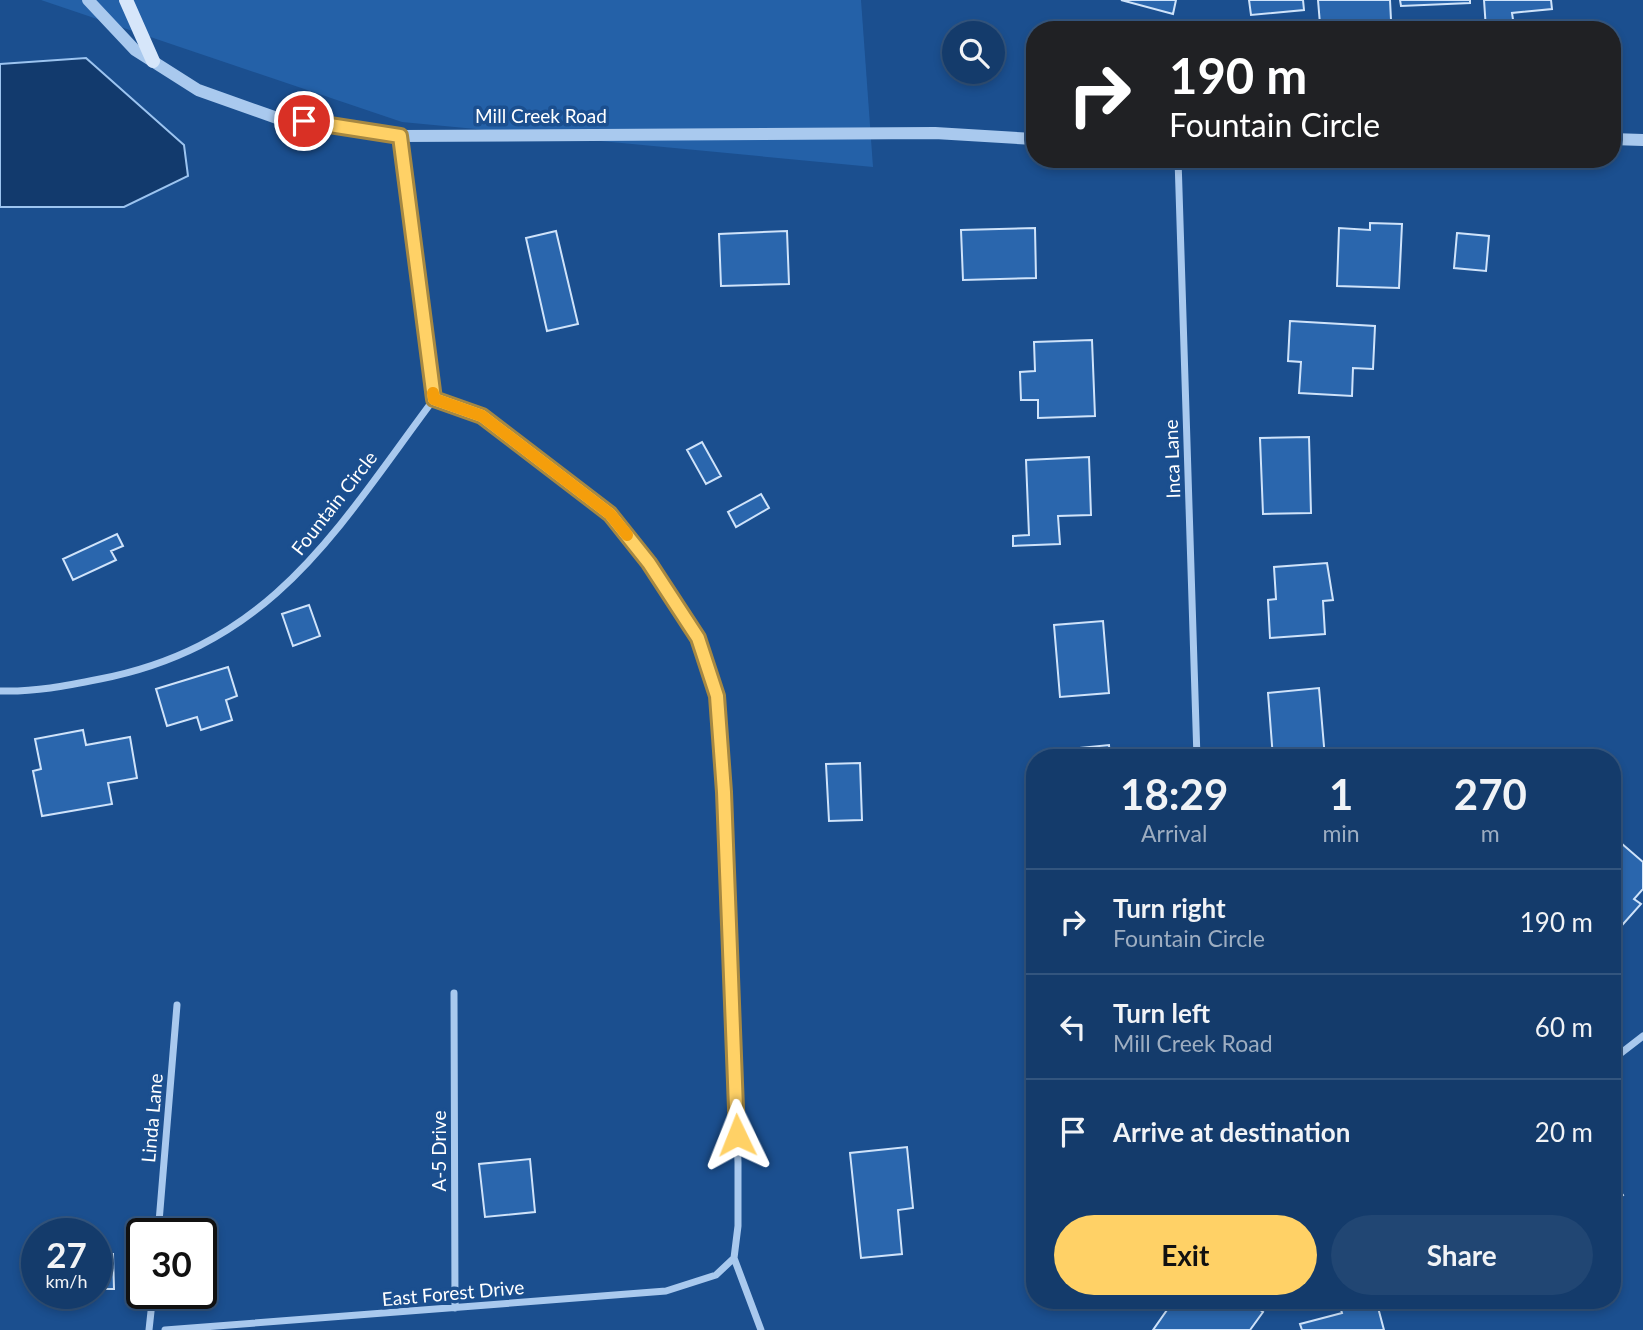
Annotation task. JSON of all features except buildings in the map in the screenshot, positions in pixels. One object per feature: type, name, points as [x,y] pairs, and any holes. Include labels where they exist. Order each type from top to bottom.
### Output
[{"type":"main road","points":[[126,0],[153,61]]},
{"type":"street","name":"Mill Creek Road","points":[[88,0],[135,50],[198,90],[277,118],[400,136],[935,132],[1026,138]]},
{"type":"street","points":[[400,136],[434,399],[482,416],[610,514],[649,563],[698,638],[717,696],[724,792],[738,1162],[738,1226],[734,1258],[761,1330]]},
{"type":"street","points":[[1621,139],[1643,140]]},
{"type":"street","name":"Inca Lane","points":[[1178,168],[1197,749]]},
{"type":"street","name":"Fountain Circle","points":[[0,691],[38,692],[139,672],[191,651],[241,624],[285,587],[328,540],[434,399]]},
{"type":"street","name":"A-5 Drive","points":[[454,993],[455,1308]]},
{"type":"street","name":"Linda Lane","points":[[159,1218],[177,1005]]},
{"type":"street","points":[[1621,1053],[1643,1036]]},
{"type":"street","name":"East Forest Drive","points":[[165,1330],[666,1291],[716,1275],[734,1258]]},
{"type":"street","points":[[149,1330],[151,1309]]},
{"type":"shaded area","points":[[41,0],[861,0],[873,167],[402,122]]},
{"type":"shaded area","points":[[86,58],[184,145],[188,176],[124,207],[0,207],[0,64]]},
{"type":"slow traffic","points":[[433,393],[434,399],[482,416],[610,514],[627,535]]},
{"type":"route","points":[[304,121],[400,136],[434,399],[482,416],[610,514],[649,563],[698,638],[717,696],[724,792],[737,1135]]}]
